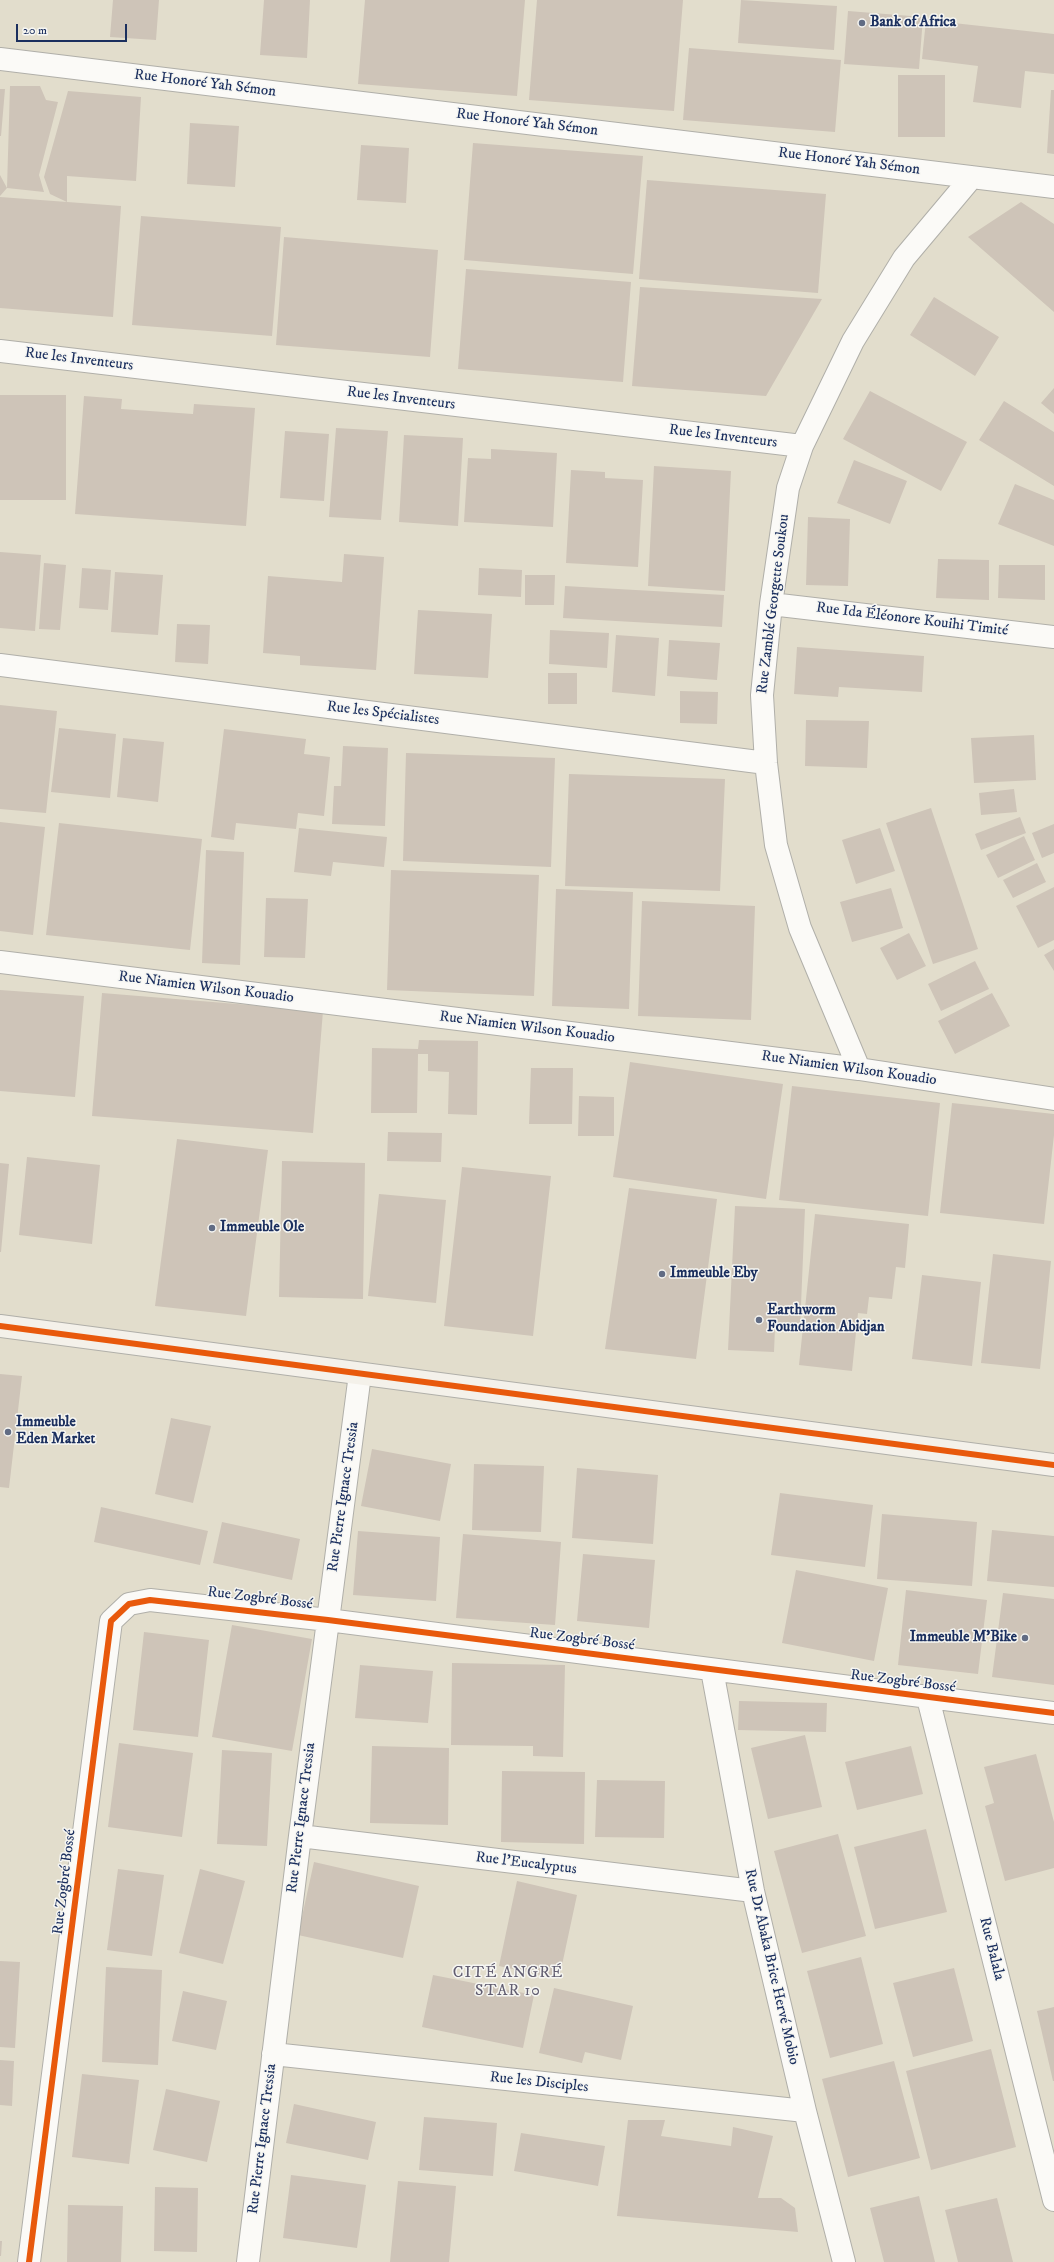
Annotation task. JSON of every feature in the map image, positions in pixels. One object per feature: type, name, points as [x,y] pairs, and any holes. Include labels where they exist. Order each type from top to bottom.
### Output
[{"type":"street","name":"Rue Honoré Yah Sémon","points":[[0,59],[1054,187]]},
{"type":"street","name":"Rue Zamblé Georgette Soukou","points":[[859,1069],[800,928],[776,845],[766,763],[762,695],[771,604],[788,488],[802,446],[853,340],[904,258],[972,176]]},
{"type":"street","name":"Rue les Inventeurs","points":[[0,351],[802,446]]},
{"type":"street","name":"Rue Ida Éléonore Kouihi Timité","points":[[771,604],[1054,637]]},
{"type":"street","name":"Rue les Spécialistes","points":[[0,665],[766,763]]},
{"type":"street","name":"Rue Niamien Wilson Kouadio","points":[[0,962],[859,1069],[1054,1099]]},
{"type":"street","points":[[0,1326],[1054,1465]]},
{"type":"street","name":"Rue Pierre Ignace Tressia","points":[[248,2262],[300,1836],[360,1374]]},
{"type":"street","name":"Rue Zogbré Bossé","points":[[29,2262],[111,1621],[129,1604],[150,1600],[328,1620],[1054,1713]]},
{"type":"street","name":"Rue Dr Abaka Brice Hervé Mobio","points":[[712,1670],[753,1891],[805,2111],[844,2262]]},
{"type":"street","name":"Rue Balala","points":[[928,1698],[1054,2200]]},
{"type":"street","name":"Rue l'Eucalyptus","points":[[300,1836],[753,1891]]},
{"type":"street","name":"Rue les Disciples","points":[[273,2054],[805,2111]]},
{"type":"building","points":[[113,0],[159,0],[156,40],[110,37]]},
{"type":"building","points":[[264,0],[310,0],[307,58],[260,55]]},
{"type":"building","points":[[365,0],[525,0],[517,96],[358,84]]},
{"type":"building","points":[[537,0],[683,0],[674,111],[529,100]]},
{"type":"building","points":[[741,0],[837,6],[834,50],[738,43]]},
{"type":"building","points":[[848,11],[923,17],[919,69],[844,64]]},
{"type":"building","points":[[926,20],[1054,34],[1054,74],[1025,71],[1021,108],[973,102],[978,66],[922,59]]},
{"type":"building","points":[[689,48],[841,60],[835,132],[683,120]]},
{"type":"building","points":[[898,75],[945,75],[945,137],[898,137]]},
{"type":"building","points":[[10,86],[40,86],[46,100],[58,102],[39,175],[44,192],[7,188]]},
{"type":"building","points":[[0,89],[5,89],[1,136],[0,136]]},
{"type":"building","points":[[1051,90],[1054,90],[1054,154],[1047,153]]},
{"type":"building","points":[[68,91],[141,97],[136,181],[67,176],[67,202],[50,194],[44,177]]},
{"type":"building","points":[[190,123],[239,126],[235,187],[187,184]]},
{"type":"building","points":[[473,143],[643,156],[633,274],[464,260]]},
{"type":"building","points":[[361,145],[409,148],[406,203],[357,200]]},
{"type":"building","points":[[0,175],[7,188],[0,196]]},
{"type":"building","points":[[647,180],[826,194],[818,293],[639,279]]},
{"type":"building","points":[[0,197],[121,206],[113,317],[0,308]]},
{"type":"building","points":[[1021,202],[1054,224],[1054,312],[968,237]]},
{"type":"building","points":[[141,216],[281,227],[272,336],[132,325]]},
{"type":"building","points":[[284,237],[438,250],[430,357],[276,345]]},
{"type":"building","points":[[466,269],[631,282],[623,382],[458,369]]},
{"type":"building","points":[[640,287],[822,299],[766,396],[632,386]]},
{"type":"building","points":[[934,297],[999,337],[975,376],[910,335]]},
{"type":"building","points":[[1054,388],[1054,414],[1041,403]]},
{"type":"building","points":[[870,391],[967,442],[941,491],[843,439]]},
{"type":"building","points":[[0,395],[66,395],[66,500],[0,500]]},
{"type":"building","points":[[84,396],[122,399],[121,409],[193,414],[194,404],[255,408],[246,526],[75,514]]},
{"type":"building","points":[[1004,401],[1054,432],[1054,486],[979,440]]},
{"type":"building","points":[[336,428],[388,431],[381,520],[329,517]]},
{"type":"building","points":[[285,431],[329,434],[324,501],[280,498]]},
{"type":"building","points":[[404,435],[463,438],[458,526],[399,522]]},
{"type":"building","points":[[491,449],[557,453],[553,527],[464,522],[468,458],[491,459]]},
{"type":"building","points":[[854,460],[907,481],[890,524],[837,503]]},
{"type":"building","points":[[654,466],[731,471],[725,591],[648,586]]},
{"type":"building","points":[[571,470],[605,472],[605,478],[643,480],[638,567],[566,563]]},
{"type":"building","points":[[1015,484],[1054,500],[1054,546],[998,524]]},
{"type":"building","points":[[808,517],[850,519],[848,586],[806,585]]},
{"type":"building","points":[[0,552],[41,555],[35,631],[0,628]]},
{"type":"building","points":[[344,554],[384,557],[376,670],[300,665],[300,656],[263,653],[268,576],[342,582]]},
{"type":"building","points":[[938,559],[989,560],[989,600],[936,598]]},
{"type":"building","points":[[44,563],[66,565],[60,630],[39,629]]},
{"type":"building","points":[[999,565],[1045,565],[1045,600],[998,598]]},
{"type":"building","points":[[82,568],[111,570],[108,610],[79,608]]},
{"type":"building","points":[[479,568],[522,570],[521,597],[478,595]]},
{"type":"building","points":[[115,572],[163,575],[158,635],[111,632]]},
{"type":"building","points":[[525,575],[555,575],[554,605],[525,605]]},
{"type":"building","points":[[565,586],[724,595],[722,627],[563,618]]},
{"type":"building","points":[[418,610],[492,614],[488,678],[414,674]]},
{"type":"building","points":[[177,624],[210,625],[208,664],[175,662]]},
{"type":"building","points":[[550,630],[609,633],[607,668],[549,664]]},
{"type":"building","points":[[616,635],[659,638],[655,696],[612,692]]},
{"type":"building","points":[[669,640],[720,643],[717,680],[667,676]]},
{"type":"building","points":[[797,647],[924,656],[922,692],[839,687],[838,697],[794,694]]},
{"type":"building","points":[[548,673],[577,673],[577,704],[548,704]]},
{"type":"building","points":[[680,691],[718,692],[717,724],[680,723]]},
{"type":"building","points":[[0,705],[57,711],[46,813],[0,809]]},
{"type":"building","points":[[806,720],[869,721],[867,768],[805,766]]},
{"type":"building","points":[[59,728],[116,734],[110,798],[51,792]]},
{"type":"building","points":[[224,729],[306,739],[304,754],[330,757],[324,816],[298,813],[296,829],[236,823],[234,840],[211,837]]},
{"type":"building","points":[[1034,735],[1036,780],[974,783],[971,738]]},
{"type":"building","points":[[123,738],[164,742],[158,802],[117,797]]},
{"type":"building","points":[[343,746],[388,748],[385,826],[332,824],[334,786],[341,786]]},
{"type":"building","points":[[406,753],[555,758],[551,867],[403,861]]},
{"type":"building","points":[[569,774],[725,779],[720,891],[565,886]]},
{"type":"building","points":[[1014,789],[1017,812],[981,815],[979,793]]},
{"type":"building","points":[[931,808],[978,949],[933,964],[886,823]]},
{"type":"building","points":[[1020,817],[1026,833],[981,850],[975,834]]},
{"type":"building","points":[[0,822],[45,827],[33,935],[0,931]]},
{"type":"building","points":[[59,823],[202,839],[190,950],[46,935]]},
{"type":"building","points":[[1054,824],[1054,853],[1042,858],[1032,833]]},
{"type":"building","points":[[299,828],[387,837],[384,867],[333,862],[331,876],[294,872]]},
{"type":"building","points":[[880,828],[895,871],[856,884],[842,840]]},
{"type":"building","points":[[1024,836],[1035,860],[998,878],[986,855]]},
{"type":"building","points":[[206,850],[244,852],[240,965],[202,963]]},
{"type":"building","points":[[1037,863],[1046,882],[1013,898],[1003,880]]},
{"type":"building","points":[[391,870],[539,875],[534,996],[387,990]]},
{"type":"building","points":[[1054,887],[1054,940],[1038,948],[1016,906]]},
{"type":"building","points":[[891,888],[903,928],[852,942],[840,902]]},
{"type":"building","points":[[556,889],[633,892],[629,1009],[552,1006]]},
{"type":"building","points":[[266,898],[308,899],[305,958],[264,957]]},
{"type":"building","points":[[642,901],[755,906],[751,1020],[638,1016]]},
{"type":"building","points":[[909,933],[926,966],[897,980],[880,948]]},
{"type":"building","points":[[1054,949],[1054,971],[1044,955]]},
{"type":"building","points":[[975,961],[989,989],[941,1011],[928,984]]},
{"type":"building","points":[[0,990],[84,996],[75,1097],[0,1091]]},
{"type":"building","points":[[102,993],[323,1011],[313,1133],[92,1116]]},
{"type":"building","points":[[992,993],[1010,1026],[955,1054],[938,1021]]},
{"type":"building","points":[[419,1040],[478,1041],[477,1115],[448,1114],[449,1072],[428,1071],[428,1054],[418,1054],[417,1113],[371,1113],[372,1048],[418,1049]]},
{"type":"building","points":[[630,1062],[783,1084],[766,1199],[613,1177]]},
{"type":"building","points":[[531,1068],[573,1068],[572,1124],[529,1124]]},
{"type":"building","points":[[792,1086],[940,1103],[928,1216],[779,1200]]},
{"type":"building","points":[[579,1096],[614,1097],[614,1136],[578,1136]]},
{"type":"building","points":[[952,1103],[1054,1114],[1054,1135],[1044,1224],[940,1213]]},
{"type":"building","points":[[388,1132],[442,1133],[441,1162],[387,1161]]},
{"type":"building","name":"Immeuble Ole","points":[[177,1139],[268,1150],[246,1316],[155,1306]]},
{"type":"building","points":[[27,1157],[100,1165],[92,1244],[19,1235]]},
{"type":"building","points":[[282,1161],[365,1163],[363,1299],[279,1297]]},
{"type":"building","points":[[0,1163],[9,1164],[1,1252],[0,1252]]},
{"type":"building","points":[[462,1167],[551,1176],[533,1336],[444,1326]]},
{"type":"building","name":"Immeuble Eby","points":[[629,1188],[717,1199],[696,1359],[605,1349]]},
{"type":"building","points":[[379,1194],[446,1200],[436,1303],[368,1296]]},
{"type":"building","points":[[735,1206],[805,1209],[800,1329],[775,1328],[774,1352],[728,1350]]},
{"type":"building","points":[[815,1214],[909,1224],[905,1268],[896,1267],[892,1299],[869,1297],[867,1314],[858,1313],[852,1371],[799,1365]]},
{"type":"building","points":[[993,1254],[1051,1261],[1040,1369],[981,1363]]},
{"type":"building","points":[[922,1275],[981,1282],[972,1366],[912,1359]]},
{"type":"building","name":"Immeuble Eden Market","points":[[0,1374],[22,1376],[9,1488],[0,1487]]},
{"type":"building","points":[[171,1418],[211,1426],[193,1503],[155,1494]]},
{"type":"building","points":[[372,1449],[451,1464],[440,1521],[361,1506]]},
{"type":"building","points":[[474,1464],[544,1466],[541,1532],[472,1530]]},
{"type":"building","points":[[577,1468],[658,1475],[653,1544],[572,1538]]},
{"type":"building","points":[[780,1493],[873,1505],[865,1567],[771,1555]]},
{"type":"building","points":[[101,1507],[208,1531],[200,1565],[94,1542]]},
{"type":"building","points":[[882,1514],[977,1522],[972,1586],[877,1579]]},
{"type":"building","points":[[222,1522],[300,1539],[292,1580],[213,1563]]},
{"type":"building","points":[[992,1530],[1054,1536],[1054,1587],[987,1581]]},
{"type":"building","points":[[358,1531],[440,1537],[436,1601],[353,1595]]},
{"type":"building","points":[[463,1534],[561,1542],[555,1625],[456,1618]]},
{"type":"building","points":[[583,1554],[655,1560],[649,1628],[577,1621]]},
{"type":"building","points":[[796,1570],[888,1588],[874,1661],[782,1643]]},
{"type":"building","points":[[906,1590],[987,1600],[978,1674],[898,1665]]},
{"type":"building","name":"Immeuble M’Bike","points":[[1003,1593],[1054,1599],[1054,1685],[992,1677]]},
{"type":"building","points":[[232,1625],[312,1639],[292,1751],[212,1737]]},
{"type":"building","points":[[144,1632],[209,1640],[198,1737],[133,1730]]},
{"type":"building","points":[[452,1663],[565,1665],[563,1757],[533,1756],[533,1746],[451,1745]]},
{"type":"building","points":[[360,1665],[433,1671],[428,1723],[355,1718]]},
{"type":"building","points":[[739,1701],[827,1703],[826,1732],[738,1730]]},
{"type":"building","points":[[805,1735],[822,1807],[768,1819],[751,1748]]},
{"type":"building","points":[[119,1743],[193,1753],[182,1837],[108,1827]]},
{"type":"building","points":[[372,1746],[449,1748],[448,1825],[370,1823]]},
{"type":"building","points":[[911,1746],[923,1794],[857,1810],[845,1762]]},
{"type":"building","points":[[222,1750],[272,1753],[267,1846],[217,1844]]},
{"type":"building","points":[[1036,1754],[1054,1822],[1054,1868],[1005,1881],[985,1806],[994,1803],[984,1767]]},
{"type":"building","points":[[502,1771],[585,1772],[584,1844],[501,1842]]},
{"type":"building","points":[[597,1780],[665,1781],[664,1838],[595,1837]]},
{"type":"building","points":[[926,1829],[947,1912],[875,1929],[854,1847]]},
{"type":"building","points":[[838,1834],[866,1936],[802,1953],[774,1851]]},
{"type":"building","points":[[314,1862],[419,1886],[403,1958],[298,1935]]},
{"type":"building","points":[[118,1869],[164,1875],[152,1956],[107,1950]]},
{"type":"building","points":[[200,1869],[245,1881],[223,1964],[179,1953]]},
{"type":"building","points":[[517,1881],[577,1895],[559,1979],[499,1966]]},
{"type":"building","points":[[861,1957],[883,2044],[830,2058],[807,1971]]},
{"type":"building","points":[[0,1961],[20,1962],[15,2048],[0,2047]]},
{"type":"building","points":[[106,1967],[162,1970],[158,2065],[102,2062]]},
{"type":"building","points":[[954,1968],[973,2041],[913,2057],[893,1983]]},
{"type":"building","points":[[433,1975],[534,1995],[523,2048],[422,2027]]},
{"type":"building","points":[[554,1988],[633,2006],[621,2060],[585,2052],[582,2063],[539,2053]]},
{"type":"building","points":[[183,1991],[227,2001],[216,2050],[172,2041]]},
{"type":"building","points":[[1054,2007],[1054,2081],[1053,2081],[1037,2011]]},
{"type":"building","points":[[991,2049],[1016,2147],[931,2170],[906,2071]]},
{"type":"building","points":[[0,2060],[14,2061],[12,2106],[0,2105]]},
{"type":"building","points":[[894,2061],[920,2158],[848,2177],[822,2079]]},
{"type":"building","points":[[82,2074],[139,2080],[129,2164],[72,2157]]},
{"type":"building","points":[[166,2089],[220,2101],[207,2162],[153,2150]]},
{"type":"building","points":[[294,2104],[376,2122],[368,2160],[286,2143]]},
{"type":"building","points":[[424,2117],[497,2123],[493,2176],[419,2170]]},
{"type":"building","points":[[628,2120],[665,2120],[661,2136],[731,2146],[733,2127],[773,2136],[758,2198],[781,2198],[795,2208],[798,2232],[617,2216]]},
{"type":"building","points":[[521,2133],[605,2146],[598,2186],[514,2171]]},
{"type":"building","points":[[291,2175],[366,2185],[357,2248],[283,2238]]},
{"type":"building","points":[[398,2181],[456,2186],[449,2262],[390,2262]]},
{"type":"building","points":[[155,2187],[198,2188],[197,2252],[154,2251]]},
{"type":"building","points":[[919,2196],[935,2262],[884,2262],[870,2208]]},
{"type":"building","points":[[997,2198],[1013,2262],[958,2262],[945,2210]]},
{"type":"building","points":[[68,2205],[123,2206],[121,2262],[67,2262]]},
{"type":"building","points":[[0,2241],[2,2241],[1,2256],[0,2256]]},
{"type":"cycle path","points":[[0,1326],[1054,1465]]},
{"type":"cycle path","points":[[29,2262],[111,1621],[129,1604],[150,1600],[328,1620],[1054,1713]]},
{"type":"place","name":"Bank of Africa","points":[[862,23]]},
{"type":"place","name":"Immeuble Ole","points":[[212,1228]]},
{"type":"place","name":"Immeuble Eby","points":[[662,1274]]},
{"type":"place","name":"Earthworm Foundation Abidjan","points":[[759,1320]]},
{"type":"place","name":"Immeuble Eden Market","points":[[8,1432]]},
{"type":"place","name":"Immeuble M’Bike","points":[[1025,1638]]},
{"type":"district","name":"CITÉ ANGRÉ STAR 10","points":[[508,1983]]}]
